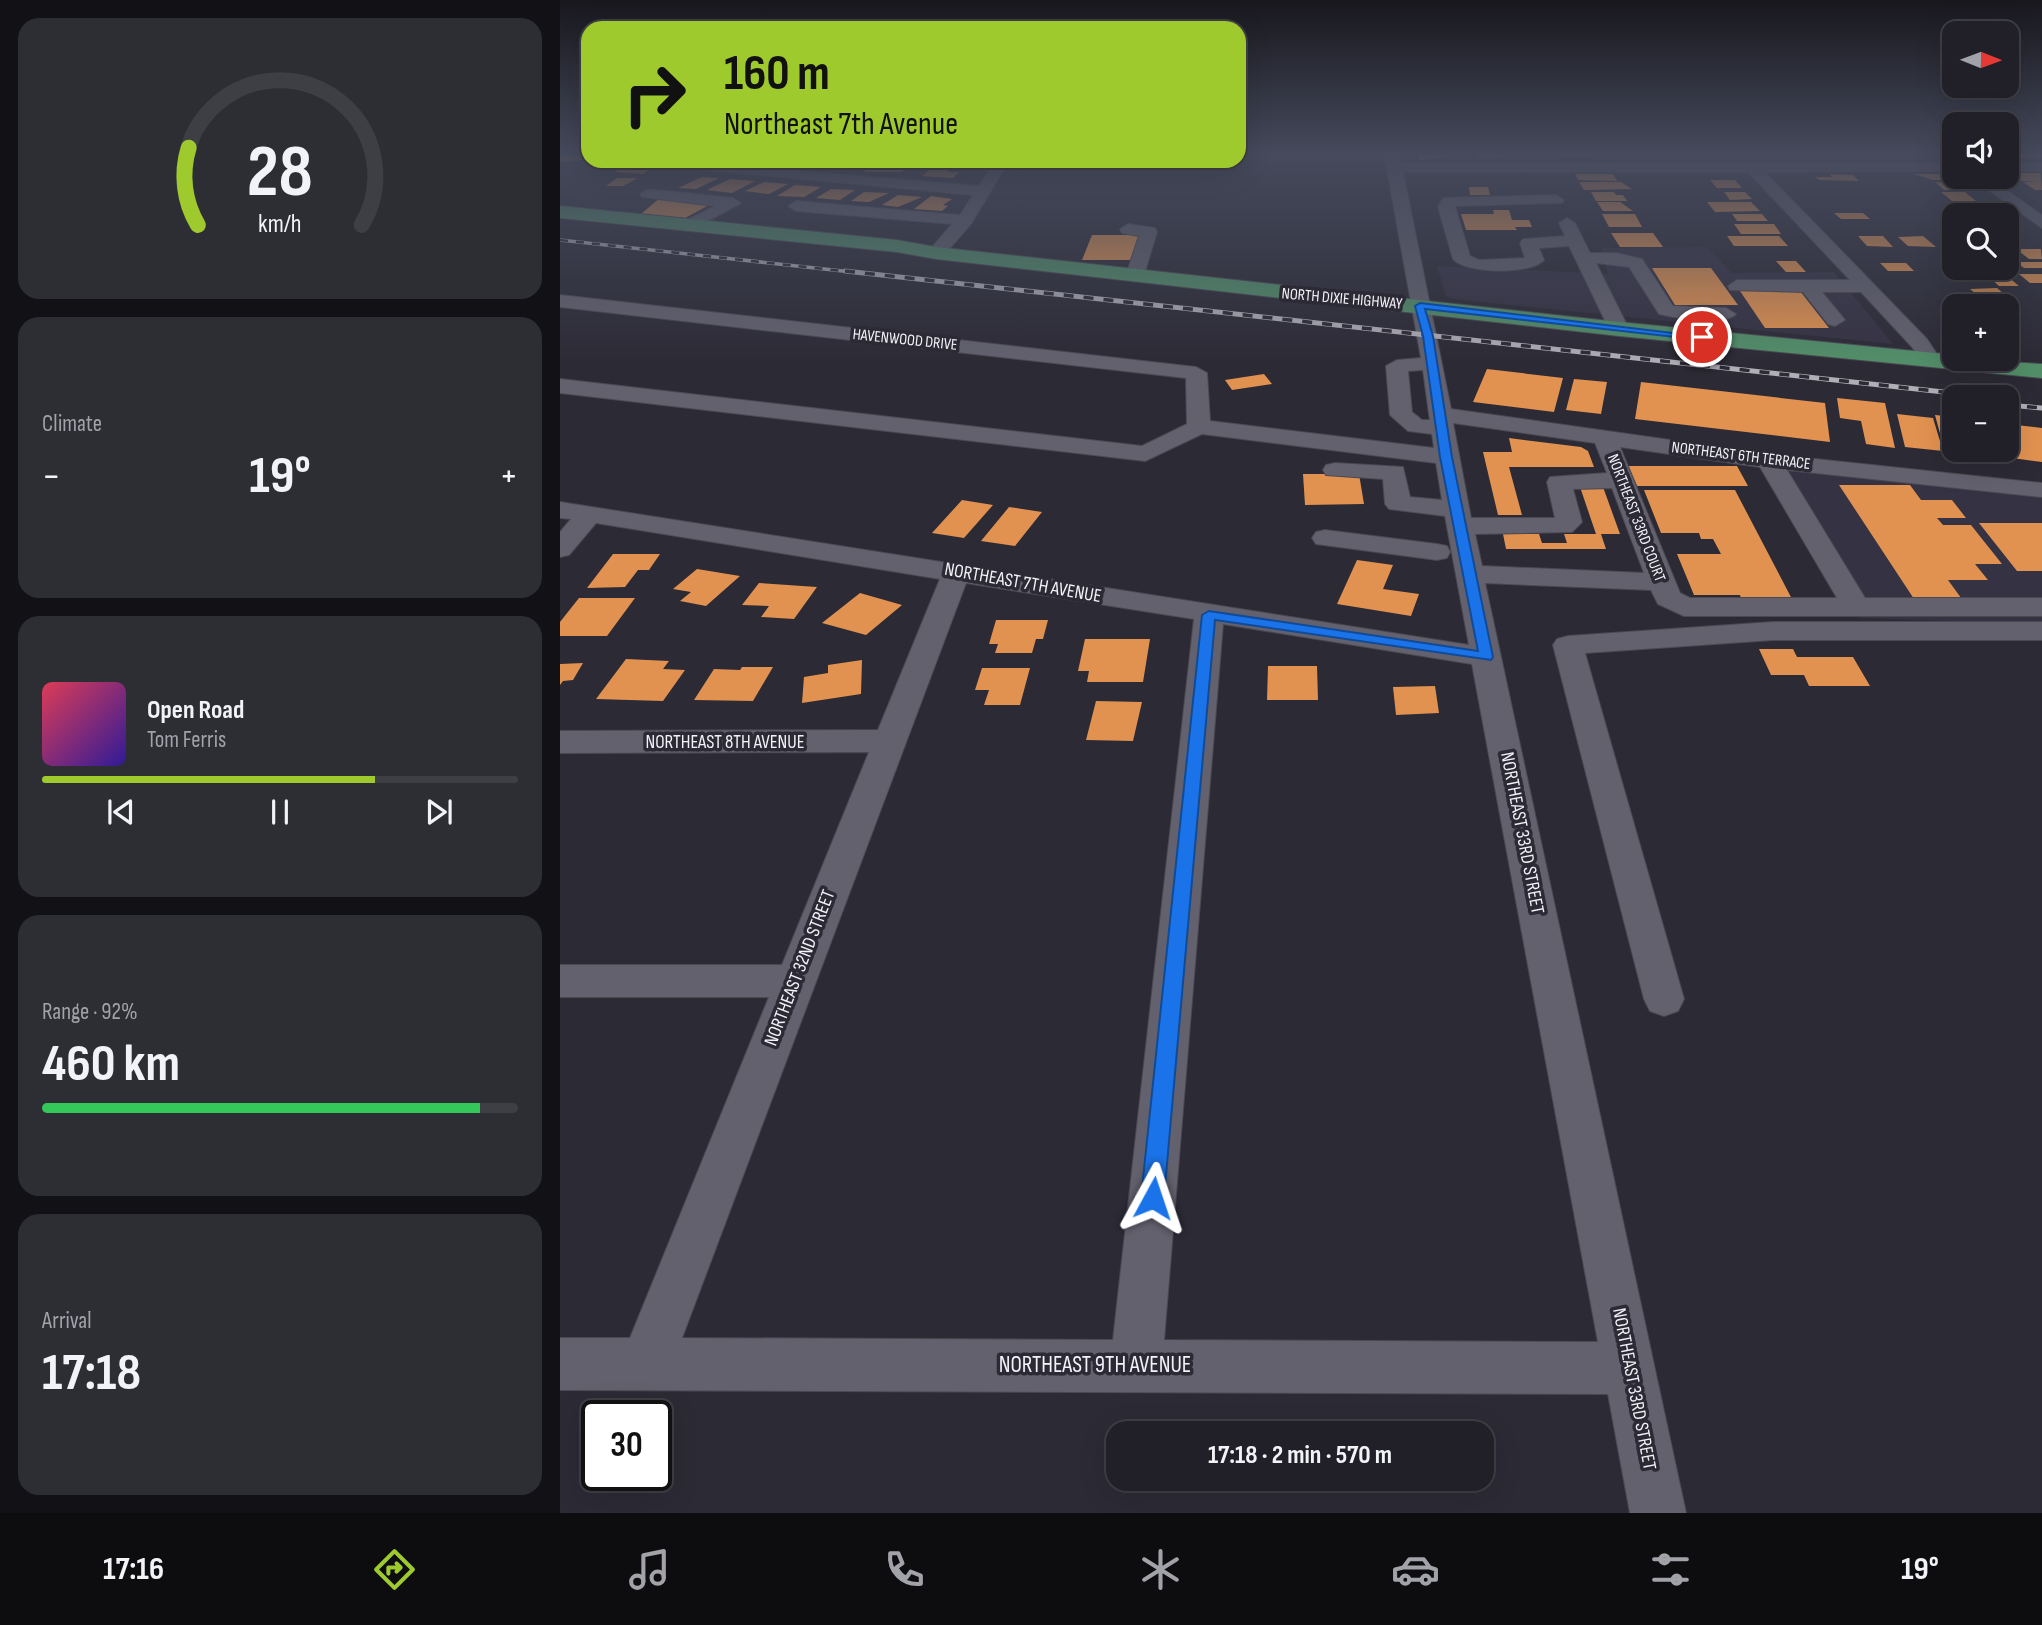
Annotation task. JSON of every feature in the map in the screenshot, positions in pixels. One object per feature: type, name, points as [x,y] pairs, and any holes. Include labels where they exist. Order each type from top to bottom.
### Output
[{"type":"main road","name":"NORTH DIXIE HIGHWAY","points":[[576,224],[898,257],[936,253]]},
{"type":"main road","name":"NORTH DIXIE HIGHWAY","points":[[667,224],[897,246],[936,253],[1619,329],[2042,371]]},
{"type":"street","points":[[689,226],[693,224]]},
{"type":"street","points":[[936,253],[962,224]]},
{"type":"street","name":"NORTHEAST 33RD STREET","points":[[1404,224],[1433,363],[1450,500],[1486,657],[1658,1513]]},
{"type":"street","points":[[1451,224],[1462,260],[1477,265],[1528,263],[1535,260],[1529,243],[1576,240]]},
{"type":"street","points":[[1568,224],[1619,329]]},
{"type":"street","points":[[1806,224],[1920,343],[1931,360]]},
{"type":"street","points":[[1128,229],[1149,232],[1135,275]]},
{"type":"street","points":[[1585,258],[1617,258],[1636,263],[1666,310],[1683,314],[1726,314]]},
{"type":"street","points":[[1738,286],[1866,286]]},
{"type":"street","points":[[1808,286],[1835,320]]},
{"type":"street","name":"HAVENWOOD DRIVE","points":[[560,301],[1196,373],[1199,427]]},
{"type":"street","points":[[560,386],[1145,454],[1199,427],[1450,500],[1563,526],[1569,522],[1559,482],[1622,480]]},
{"type":"street","name":"NORTHEAST 6TH TERRACE","points":[[1450,500],[1605,438],[1769,461],[2042,489]]},
{"type":"street","name":"NORTHEAST 33RD COURT","points":[[1605,438],[1665,590]]},
{"type":"street","points":[[1769,461],[1856,607]]},
{"type":"street","points":[[1335,470],[1394,472],[1398,504],[1450,500]]},
{"type":"street","points":[[1395,477],[1665,590],[1684,607],[2042,607]]},
{"type":"street","points":[[1325,538],[1450,500]]},
{"type":"street","name":"NORTHEAST 7TH AVENUE","points":[[560,509],[1209,615],[1486,657]]},
{"type":"street","points":[[560,549],[590,514]]},
{"type":"street","name":"NORTHEAST 32ND STREET","points":[[646,1364],[956,572]]},
{"type":"street","points":[[1136,1365],[1209,615]]},
{"type":"street","points":[[1664,999],[1568,645],[1773,631],[2042,631]]},
{"type":"street","name":"NORTHEAST 8TH AVENUE","points":[[560,743],[890,741]]},
{"type":"street","points":[[560,981],[795,981]]},
{"type":"street","name":"NORTHEAST 9TH AVENUE","points":[[560,1364],[1630,1368]]},
{"type":"shaded area","points":[[1706,247],[1732,273],[1834,272],[1893,344],[1453,299],[1446,296],[1437,266],[1608,274],[1601,248]]},
{"type":"shaded area","points":[[1783,466],[2042,494],[2042,624],[1858,618]]},
{"type":"building","points":[[1464,224],[1531,224],[1532,227],[1515,227],[1517,230],[1466,230]]},
{"type":"building","points":[[1607,224],[1640,224],[1642,227],[1609,227]]},
{"type":"building","points":[[1734,224],[1774,224],[1781,234],[1741,234]]},
{"type":"building","points":[[1611,233],[1653,233],[1663,247],[1620,247]]},
{"type":"building","points":[[1092,235],[1139,235],[1132,260],[1082,260]]},
{"type":"building","points":[[1727,236],[1779,236],[1788,246],[1734,246]]},
{"type":"building","points":[[1858,236],[1883,236],[1893,247],[1867,246]]},
{"type":"building","points":[[1923,236],[1936,247],[1908,246],[1898,237]]},
{"type":"building","points":[[2019,249],[2041,249],[2042,259],[2029,259]]},
{"type":"building","points":[[1776,261],[1796,261],[1806,272],[1786,272]]},
{"type":"building","points":[[2019,262],[2042,262],[2042,268],[2024,268]]},
{"type":"building","points":[[1880,263],[1906,263],[1914,271],[1888,271]]},
{"type":"building","points":[[1652,268],[1711,268],[1738,305],[1675,305]]},
{"type":"building","points":[[2019,274],[2042,274],[2042,283],[2030,283]]},
{"type":"building","points":[[1992,280],[2012,280],[2019,286],[1999,286]]},
{"type":"building","points":[[1997,288],[2004,294],[1976,294],[1970,289]]},
{"type":"building","points":[[1740,291],[1800,291],[1829,328],[1765,328]]},
{"type":"building","points":[[1487,369],[1563,378],[1554,412],[1473,402]]},
{"type":"building","points":[[1264,374],[1272,384],[1232,390],[1225,380]]},
{"type":"building","points":[[1574,379],[1607,382],[1601,414],[1566,410]]},
{"type":"building","points":[[1641,382],[1825,403],[1830,442],[1635,419]]},
{"type":"building","points":[[1837,398],[1885,403],[1895,448],[1866,444],[1861,421],[1840,418]]},
{"type":"building","points":[[1897,414],[1933,418],[1942,451],[1905,447]]},
{"type":"building","points":[[1935,415],[1942,416],[1942,441]]},
{"type":"building","points":[[2019,425],[2042,428],[2042,462],[2019,459]]},
{"type":"building","points":[[1509,438],[1581,447],[1588,451],[1594,467],[1509,467],[1522,515],[1498,515],[1483,452],[1512,452]]},
{"type":"building","points":[[1628,466],[1737,466],[1748,486],[1637,486]]},
{"type":"building","points":[[1303,474],[1359,474],[1364,504],[1305,505]]},
{"type":"building","points":[[1839,485],[1910,485],[1921,500],[1952,500],[1966,518],[1937,518],[1943,525],[1971,525],[2002,564],[1975,564],[1988,580],[1948,580],[1964,602],[1916,602]]},
{"type":"building","points":[[1580,487],[1603,487],[1620,534],[1601,534],[1606,549],[1506,549],[1503,534],[1539,534],[1542,543],[1567,543],[1564,534],[1596,534]]},
{"type":"building","points":[[1644,490],[1735,490],[1793,601],[1742,601],[1740,595],[1694,595],[1677,554],[1721,554],[1713,539],[1701,539],[1699,533],[1661,533]]},
{"type":"building","points":[[962,500],[993,505],[964,538],[932,533]]},
{"type":"building","points":[[1009,507],[1042,512],[1015,546],[981,541]]},
{"type":"building","points":[[1979,523],[2042,523],[2042,571],[2017,571]]},
{"type":"building","points":[[613,554],[660,554],[649,570],[638,570],[625,587],[587,588]]},
{"type":"building","points":[[1357,560],[1393,565],[1383,589],[1419,594],[1411,616],[1337,604]]},
{"type":"building","points":[[697,569],[740,576],[706,606],[680,601],[691,592],[673,589]]},
{"type":"building","points":[[759,583],[817,587],[794,619],[761,617],[769,606],[742,605]]},
{"type":"building","points":[[860,593],[902,605],[866,635],[822,623]]},
{"type":"building","points":[[579,598],[635,598],[607,636],[560,636],[560,622]]},
{"type":"building","points":[[996,620],[1048,620],[1043,639],[1036,639],[1032,653],[995,653],[998,644],[989,644]]},
{"type":"building","points":[[1085,639],[1150,639],[1143,682],[1087,682],[1089,671],[1078,671]]},
{"type":"building","points":[[1759,649],[1793,649],[1797,657],[1853,657],[1870,686],[1809,686],[1804,675],[1771,675]]},
{"type":"building","points":[[626,659],[669,661],[663,669],[685,670],[663,701],[596,699]]},
{"type":"building","points":[[862,660],[861,694],[802,703],[804,677],[828,673],[828,665]]},
{"type":"building","points":[[583,663],[573,680],[563,681],[560,685],[560,664]]},
{"type":"building","points":[[1268,666],[1317,666],[1318,700],[1267,700]]},
{"type":"building","points":[[742,667],[773,667],[753,701],[694,700],[714,669],[740,670]]},
{"type":"building","points":[[982,668],[1030,668],[1020,705],[984,705],[989,690],[975,690]]},
{"type":"building","points":[[1435,686],[1439,713],[1396,715],[1393,687]]},
{"type":"building","points":[[1096,701],[1142,702],[1133,741],[1086,740]]},
{"type":"railway","points":[[560,240],[861,273]]},
{"type":"railway","points":[[845,271],[1942,392]]},
{"type":"railway","points":[[2019,406],[2042,408]]},
{"type":"route","points":[[1153,1198],[1209,615],[1486,657],[1446,457],[1433,363],[1420,306],[1702,337]]}]
